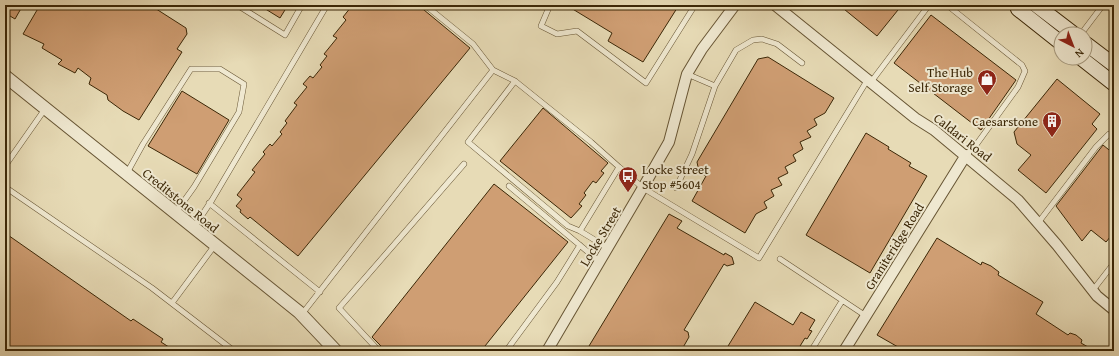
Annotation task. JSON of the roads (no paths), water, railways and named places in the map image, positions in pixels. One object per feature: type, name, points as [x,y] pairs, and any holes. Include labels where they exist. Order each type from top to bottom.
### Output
[{"type":"main road","points":[[1017,5],[1018,9],[1053,37]]},
{"type":"main road","points":[[1036,5],[1064,26]]},
{"type":"main road","points":[[1093,49],[1114,65]]},
{"type":"main road","points":[[1091,66],[1114,84]]},
{"type":"street","name":"Locke Street","points":[[547,351],[669,142],[688,74],[702,49],[735,5]]},
{"type":"street","name":"Caldari Road","points":[[776,5],[915,118],[934,130],[966,155],[1018,200],[1038,222],[1097,296],[1114,310]]},
{"type":"street","name":"Creditstone Road","points":[[5,76],[302,315],[336,351]]},
{"type":"street","name":"Graniteridge Road","points":[[844,351],[966,155]]},
{"type":"lane","points":[[238,5],[285,35],[302,5]]},
{"type":"lane","points":[[193,228],[327,5]]},
{"type":"lane","points":[[425,5],[473,44],[493,70],[515,80],[592,142],[643,188],[759,258],[870,80],[929,5]]},
{"type":"lane","points":[[550,5],[541,26],[557,34],[577,31],[646,83],[695,5]]},
{"type":"lane","points":[[947,5],[1022,65],[1025,71],[1018,87],[976,145],[966,155]]},
{"type":"lane","points":[[1087,26],[1103,5]]},
{"type":"lane","points":[[676,188],[692,154],[715,86],[736,50],[754,40],[762,39],[777,44],[802,63]]},
{"type":"lane","points":[[127,174],[143,144],[191,69],[220,69],[244,84],[239,112],[194,187],[175,213]]},
{"type":"lane","points":[[302,315],[493,70]]},
{"type":"lane","points":[[688,74],[715,86]]},
{"type":"lane","points":[[515,80],[468,142],[568,226],[580,231],[608,248]]},
{"type":"lane","points":[[5,166],[46,108]]},
{"type":"lane","points":[[1038,222],[1096,147],[1109,134],[1114,137]]},
{"type":"lane","points":[[379,351],[339,308],[464,164]]},
{"type":"lane","points":[[580,231],[619,167]]},
{"type":"lane","points":[[509,186],[600,262]]},
{"type":"lane","points":[[5,187],[152,288],[234,351]]},
{"type":"lane","points":[[209,203],[320,292]]},
{"type":"lane","points":[[172,303],[215,245]]},
{"type":"lane","points":[[506,351],[557,282],[580,245]]},
{"type":"lane","points":[[780,260],[866,316]]},
{"type":"lane","points":[[1093,290],[1114,263]]},
{"type":"lane","points":[[811,351],[842,301]]},
{"type":"place","name":"The Hub Self Storage","points":[[987,96]]},
{"type":"place","name":"Caesarstone","points":[[1052,138]]},
{"type":"place","name":"Locke Street Stop #5604","points":[[628,193]]}]
